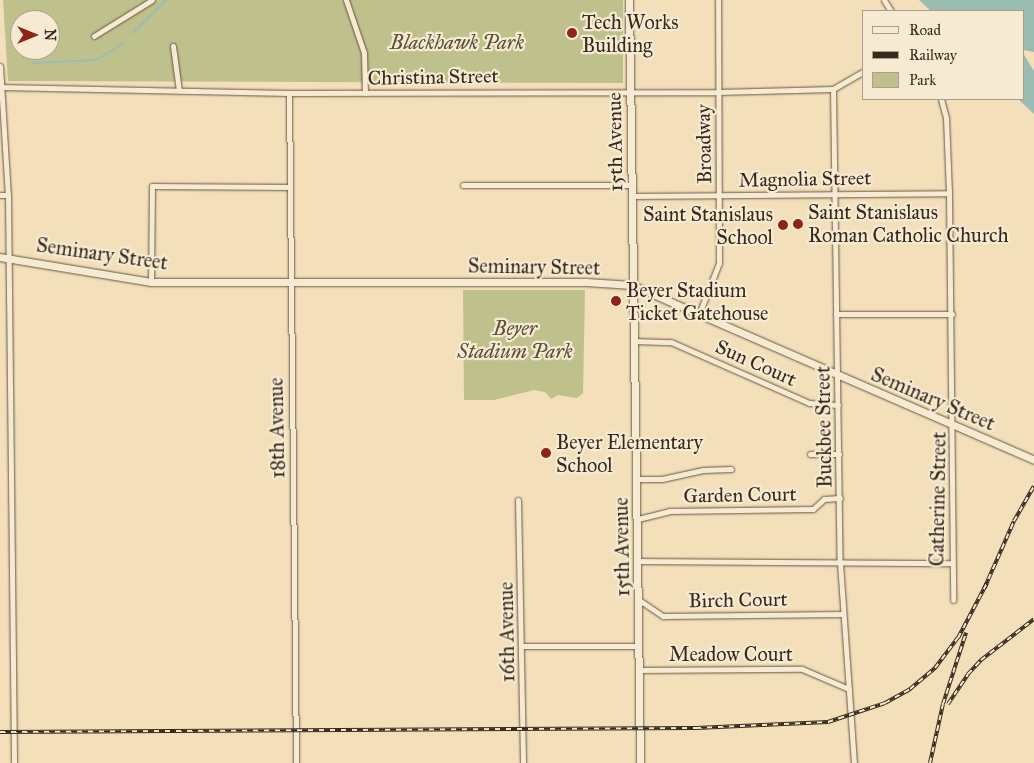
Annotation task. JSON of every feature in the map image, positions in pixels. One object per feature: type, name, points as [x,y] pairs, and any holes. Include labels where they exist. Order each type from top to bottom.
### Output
[{"type":"street","points":[[94,36],[152,0]]},
{"type":"street","points":[[346,0],[364,53],[365,93]]},
{"type":"street","name":"15th Avenue","points":[[629,0],[632,285],[638,519],[640,763]]},
{"type":"street","name":"Broadway","points":[[699,314],[719,263],[718,0]]},
{"type":"street","points":[[173,46],[179,91]]},
{"type":"street","points":[[0,66],[8,196],[14,763]]},
{"type":"street","name":"Christina Street","points":[[1,87],[289,93],[630,90],[718,92],[834,89],[862,73]]},
{"type":"street","name":"Buckbee Street","points":[[834,89],[840,563],[854,763]]},
{"type":"street","name":"18th Avenue","points":[[289,93],[296,763]]},
{"type":"street","name":"Catherine Street","points":[[941,100],[946,118],[952,314],[954,426],[952,600]]},
{"type":"street","points":[[463,185],[632,185]]},
{"type":"street","points":[[151,282],[152,186],[290,187]]},
{"type":"street","name":"Magnolia Street","points":[[632,196],[949,193]]},
{"type":"street","points":[[0,195],[8,196]]},
{"type":"street","name":"Seminary Street","points":[[0,257],[151,282],[586,282],[632,285],[838,377],[1034,460]]},
{"type":"street","points":[[836,314],[952,314]]},
{"type":"street","name":"Sun Court","points":[[633,341],[671,342],[809,403],[838,405]]},
{"type":"street","points":[[810,454],[839,454]]},
{"type":"street","points":[[637,479],[662,479],[703,470],[731,469]]},
{"type":"street","name":"Garden Court","points":[[638,519],[669,511],[812,509],[824,499],[840,498]]},
{"type":"street","name":"16th Avenue","points":[[518,500],[524,763]]},
{"type":"street","name":"Birch Court","points":[[638,561],[952,563]]},
{"type":"street","name":"Birch Court","points":[[639,600],[663,616],[843,614]]},
{"type":"street","points":[[522,646],[639,646]]},
{"type":"street","name":"Meadow Court","points":[[639,670],[802,669],[850,689]]},
{"type":"green space","name":"Blackhawk Park","points":[[3,0],[623,0],[623,83],[8,81]]},
{"type":"green space","name":"Beyer Stadium Park","points":[[463,290],[585,290],[583,393],[577,398],[558,395],[551,399],[545,392],[534,390],[494,400],[464,400]]},
{"type":"water","points":[[919,0],[1034,0],[1034,52],[1024,50],[1024,10],[930,10]]},
{"type":"water","points":[[1024,55],[1034,71],[1034,114],[1019,100],[1024,100]]},
{"type":"waterway","points":[[133,33],[166,0]]},
{"type":"waterway","points":[[33,63],[96,60],[124,43]]},
{"type":"railway","points":[[984,589],[1014,521],[1034,486]]},
{"type":"railway","points":[[0,732],[696,728],[828,722],[885,703],[910,689],[935,668],[958,638],[987,583]]},
{"type":"railway","points":[[948,704],[968,674],[981,660],[1034,619]]},
{"type":"railway","points":[[930,763],[943,704],[966,633]]},
{"type":"place","name":"Tech Works Building","points":[[572,33]]},
{"type":"place","name":"Saint Stanislaus Roman Catholic Church","points":[[798,224]]},
{"type":"place","name":"Saint Stanislaus School","points":[[783,225]]},
{"type":"place","name":"Beyer Stadium Ticket Gatehouse","points":[[616,301]]},
{"type":"place","name":"Beyer Elementary School","points":[[546,453]]}]
